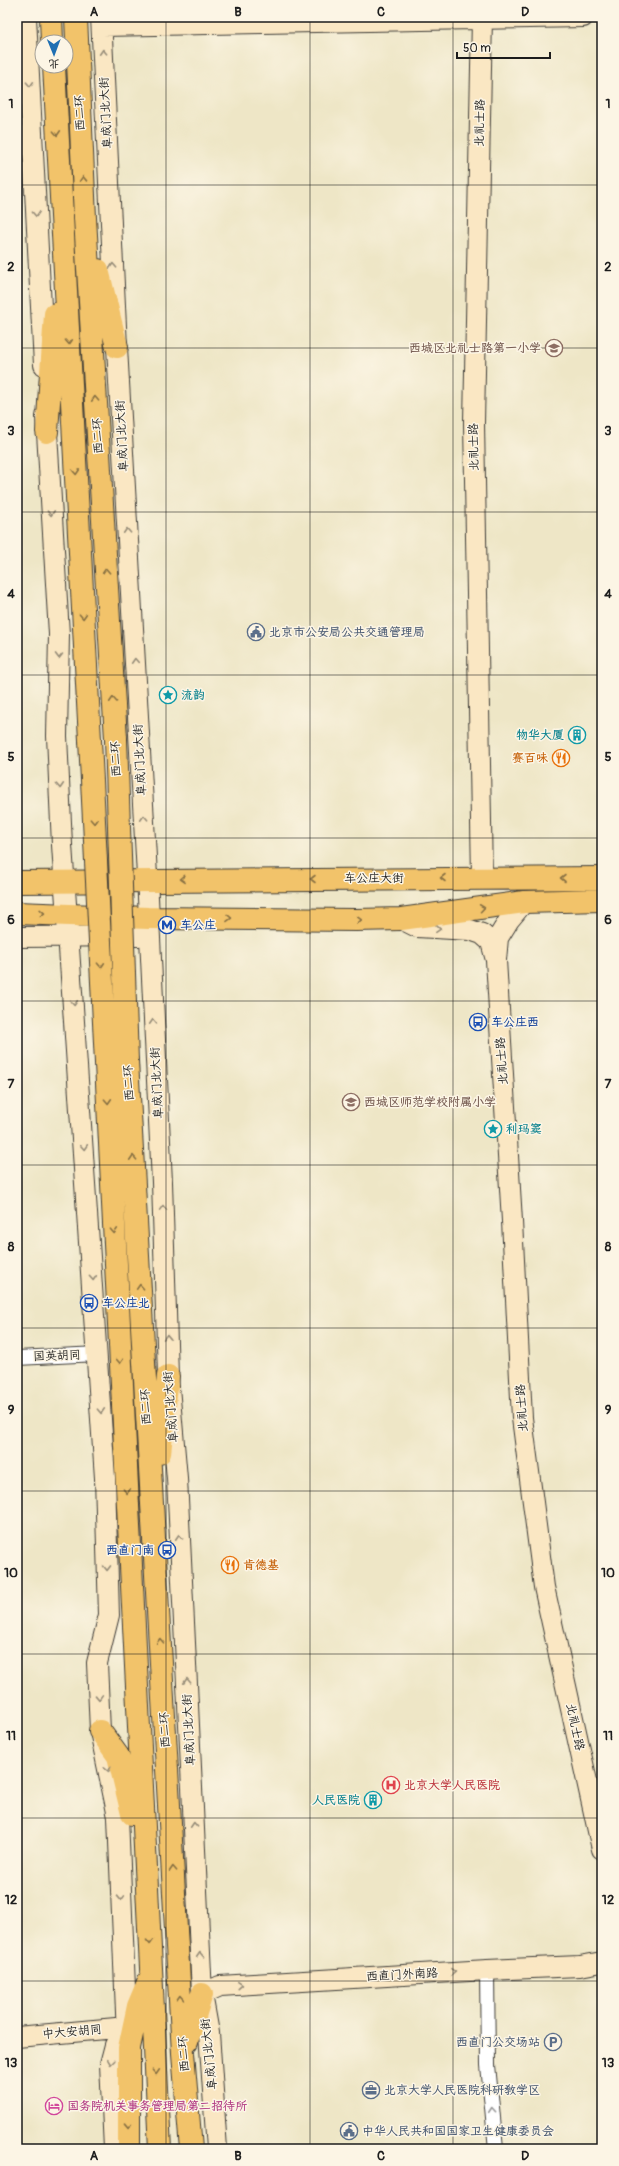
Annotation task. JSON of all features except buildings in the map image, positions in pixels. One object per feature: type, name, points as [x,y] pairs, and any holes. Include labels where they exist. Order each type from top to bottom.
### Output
[{"type":"main road","points":[[51,17],[52,34]]},
{"type":"main road","name":"西二环","points":[[76,17],[85,218],[116,739],[127,1060],[183,2053],[191,2149]]},
{"type":"main road","name":"西二环","points":[[54,74],[90,740],[137,1715],[147,1861],[160,2149]]},
{"type":"main road","points":[[85,218],[117,347]]},
{"type":"main road","points":[[47,432],[62,219]]},
{"type":"main road","name":"车公庄大街","points":[[17,882],[602,878]]},
{"type":"main road","points":[[17,913],[68,914],[148,927],[401,919],[524,902],[602,900]]},
{"type":"main road","points":[[153,1522],[168,1376]]},
{"type":"main road","points":[[100,1731],[118,1756],[130,1799],[135,1830],[147,1861]]},
{"type":"main road","points":[[129,2149],[128,2056],[131,2022],[150,1978],[151,1967]]},
{"type":"main road","points":[[183,2053],[202,1994]]},
{"type":"street","points":[[26,17],[23,60],[59,634],[57,736],[65,882],[98,1354],[105,1478],[109,1615],[97,1663],[100,1731],[118,1817],[131,2022],[115,2045],[110,2064],[114,2149]]},
{"type":"street","points":[[101,21],[583,17]]},
{"type":"street","name":"北礼士路","points":[[482,18],[474,423],[482,878]]},
{"type":"street","name":"阜成门北大街","points":[[101,21],[162,1182],[168,1376],[176,1478],[202,1994],[209,2033],[217,2149]]},
{"type":"street","name":"北礼士路","points":[[524,902],[509,920],[498,938],[496,960],[522,1418],[544,1587],[602,1849]]},
{"type":"street","name":"北礼士路","points":[[401,919],[417,927],[470,930],[482,934],[491,942],[496,960]]},
{"type":"street","points":[[17,937],[69,937],[148,927]]},
{"type":"street","name":"国英胡同","points":[[17,1358],[98,1354]]},
{"type":"street","name":"西直门外南路","points":[[202,1994],[220,1986],[580,1966],[602,1962]]},
{"type":"street","points":[[487,1970],[488,2065],[496,2149]]},
{"type":"street","name":"中大安胡同","points":[[17,2037],[131,2022]]},
{"type":"place","name":"西城区北礼士路第一小学","points":[[554,348]]},
{"type":"place","name":"北京市公安局公共交通管理局","points":[[256,632]]},
{"type":"place","name":"流韵","points":[[168,695]]},
{"type":"place","name":"物华大厦","points":[[577,735]]},
{"type":"place","name":"赛百味","points":[[561,758]]},
{"type":"place","name":"车公庄","points":[[167,925]]},
{"type":"place","name":"车公庄西","points":[[478,1022]]},
{"type":"place","name":"西城区师范学校附属小学","points":[[351,1102]]},
{"type":"place","name":"利玛窦","points":[[493,1129]]},
{"type":"place","name":"车公庄北","points":[[89,1303]]},
{"type":"place","name":"西直门南","points":[[167,1550]]},
{"type":"place","name":"肯德基","points":[[230,1565]]},
{"type":"place","name":"北京大学人民医院","points":[[391,1785]]},
{"type":"place","name":"人民医院","points":[[373,1800]]},
{"type":"place","name":"西直门公交场站","points":[[553,2042]]},
{"type":"place","name":"北京大学人民医院科研教学区","points":[[371,2090]]},
{"type":"place","name":"国务院机关事务管理局第二招待所","points":[[54,2106]]},
{"type":"place","name":"中华人民共和国国家卫生健康委员会","points":[[349,2131]]}]
